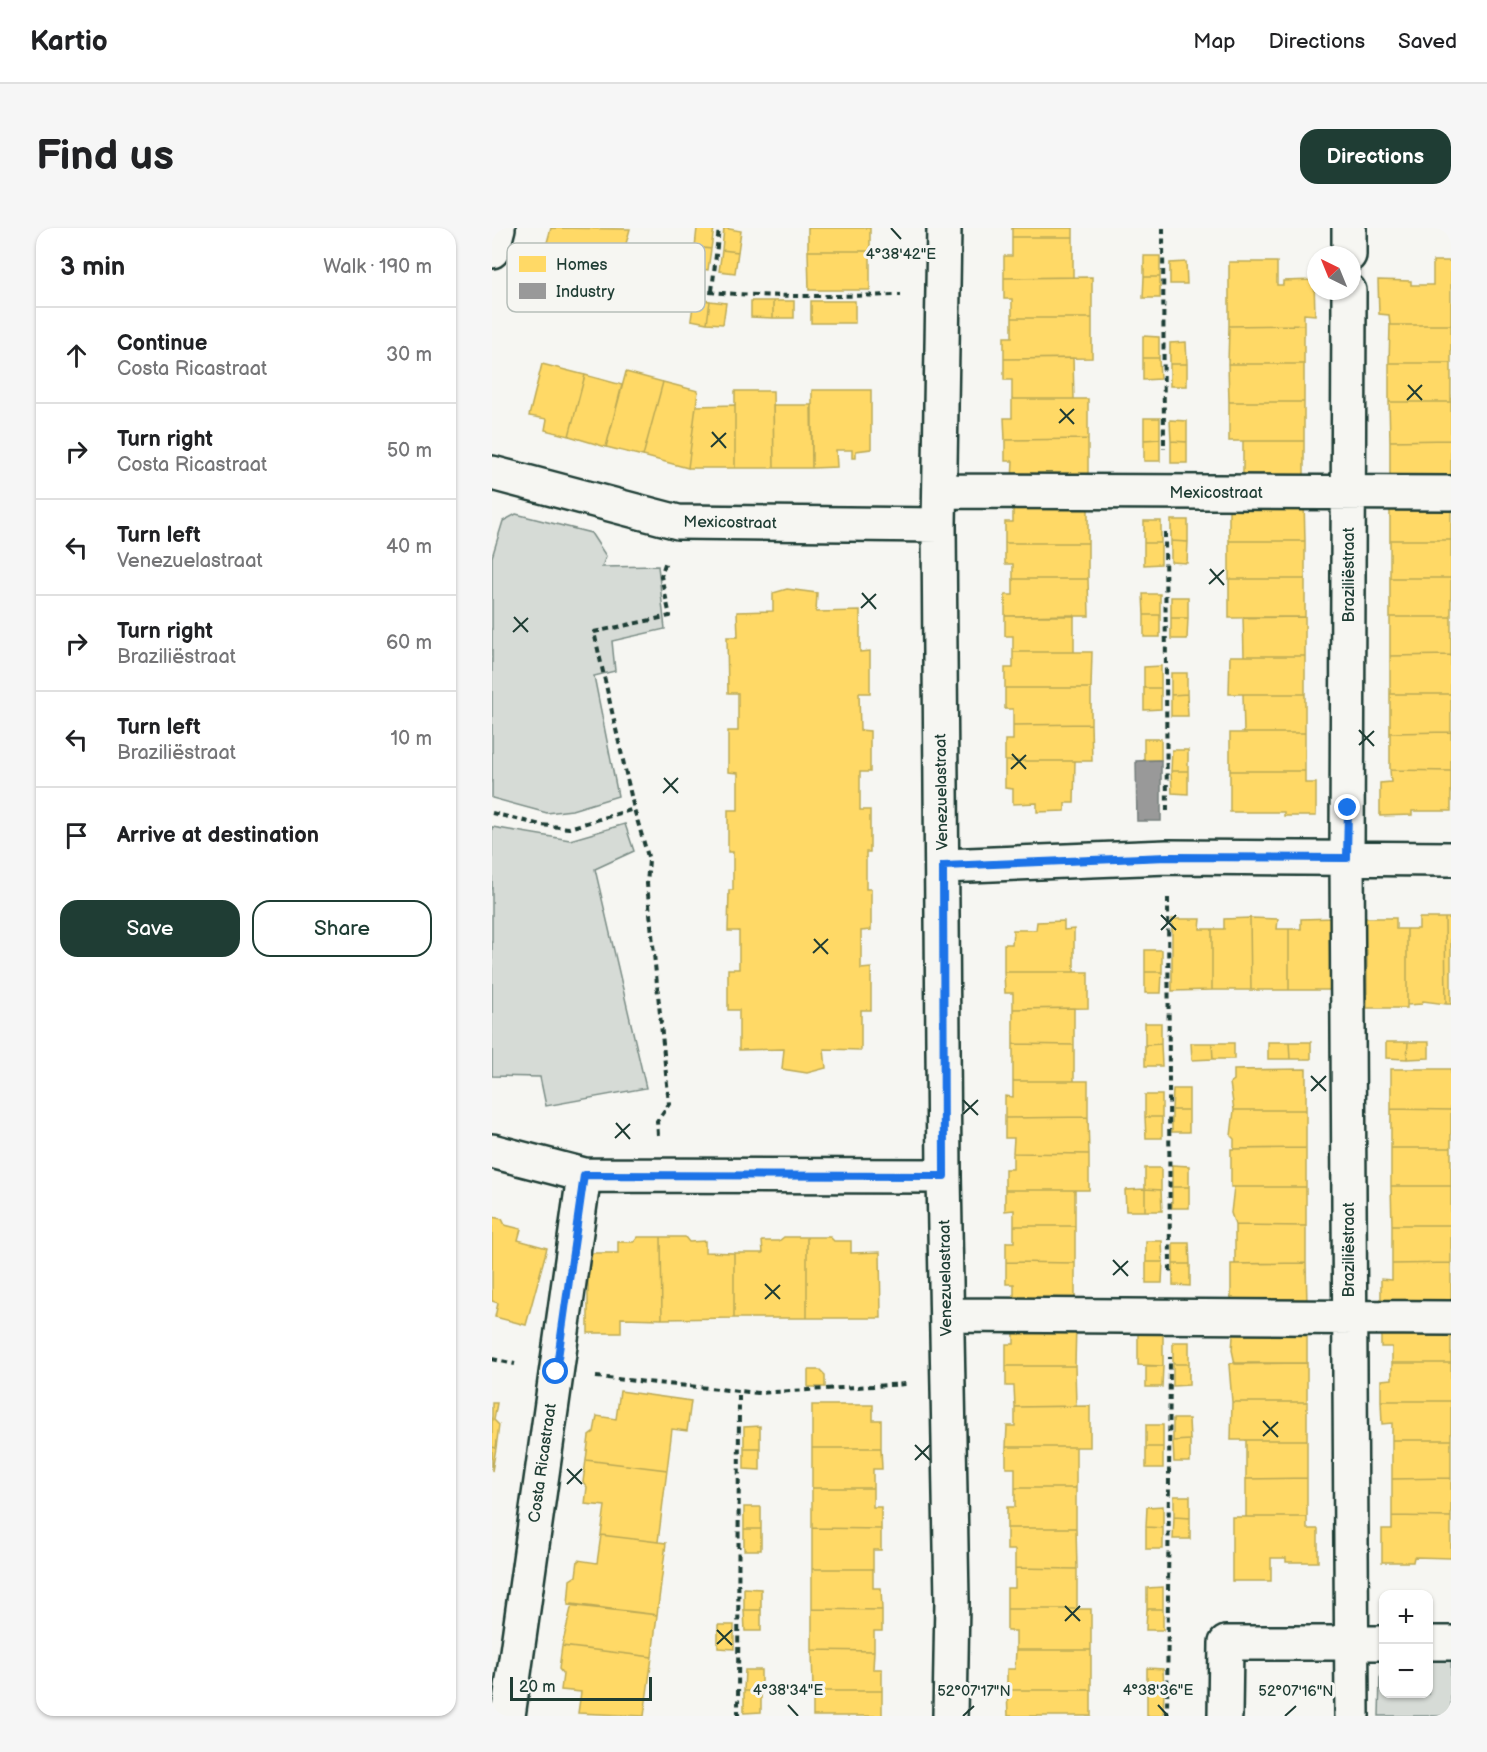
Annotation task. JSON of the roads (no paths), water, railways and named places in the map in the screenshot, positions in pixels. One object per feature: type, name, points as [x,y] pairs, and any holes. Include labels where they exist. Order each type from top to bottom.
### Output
[{"type":"street","name":"Venezuelastraat","points":[[944,228],[939,525],[944,1176],[952,1600],[950,1716]]},
{"type":"street","points":[[1349,246],[1350,228]]},
{"type":"street","name":"Braziliëstraat","points":[[1349,300],[1347,858],[1352,1716]]},
{"type":"street","name":"Mexicostraat","points":[[492,473],[678,522],[939,525]]},
{"type":"street","name":"Mexicostraat","points":[[940,491],[1451,493]]},
{"type":"street","points":[[943,866],[1167,857],[1451,859]]},
{"type":"street","points":[[492,1151],[584,1175],[944,1176]]},
{"type":"street","name":"Costa Ricastraat","points":[[508,1716],[584,1175]]},
{"type":"street","points":[[947,1315],[1451,1318]]},
{"type":"street","points":[[1225,1716],[1226,1643],[1379,1643]]},
{"type":"street","points":[[1433,1643],[1451,1643]]}]
